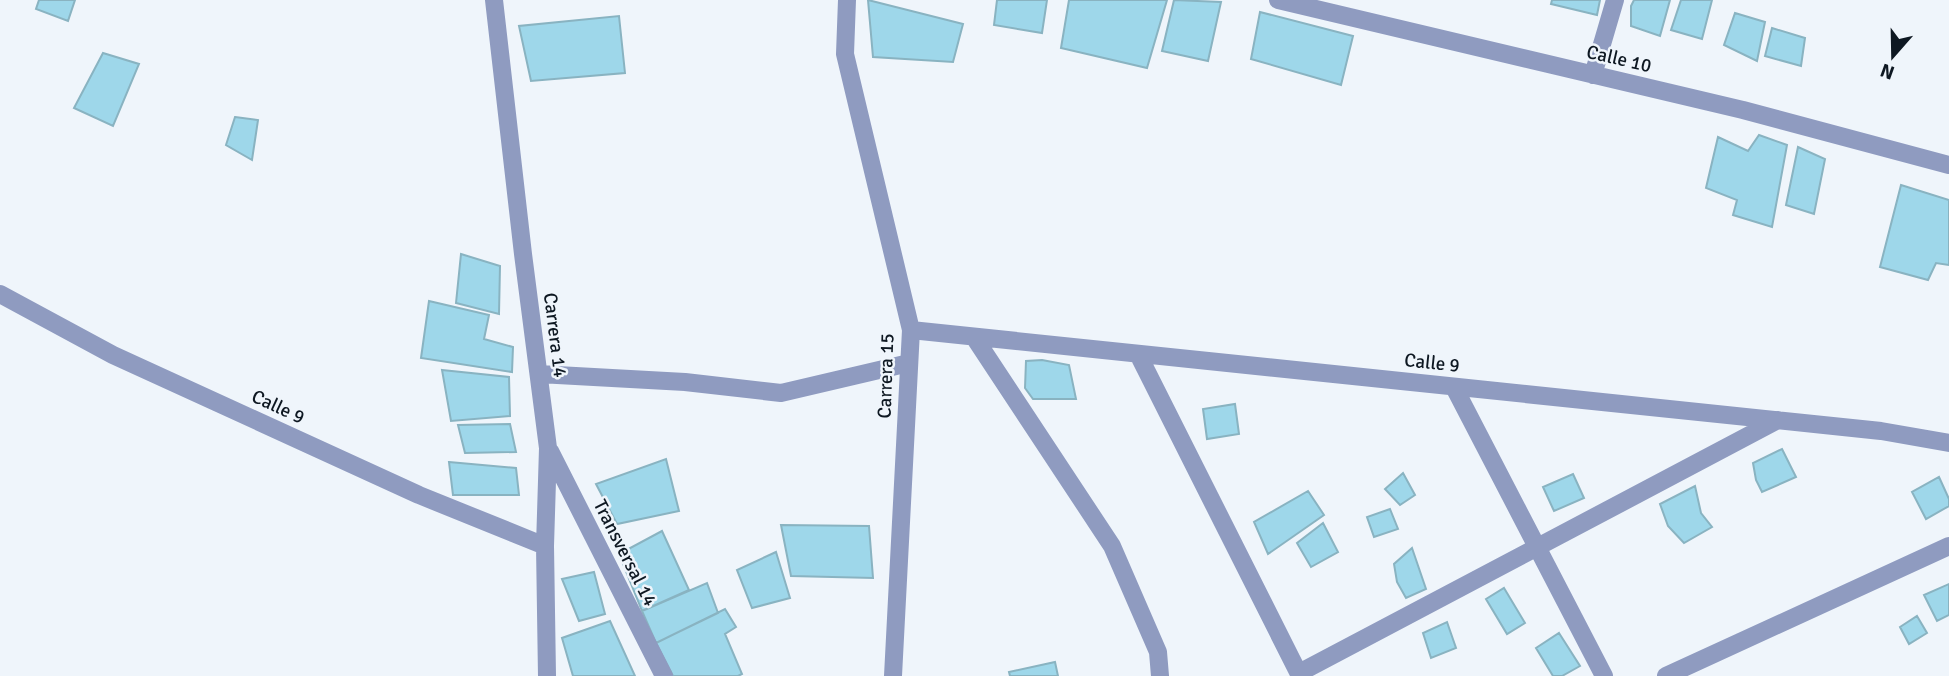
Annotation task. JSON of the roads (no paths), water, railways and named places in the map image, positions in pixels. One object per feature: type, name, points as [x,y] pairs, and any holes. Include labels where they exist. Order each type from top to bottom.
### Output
[{"type":"street","name":"Carrera 14","points":[[494,0],[548,448],[545,547],[547,676]]},
{"type":"street","name":"Carrera 15","points":[[847,0],[845,54],[911,330],[893,676]]},
{"type":"street","name":"Calle 10","points":[[1278,0],[1743,110],[1949,165]]},
{"type":"street","points":[[1593,75],[1615,0]]},
{"type":"street","name":"Calle 9","points":[[0,293],[125,360],[419,495],[545,547]]},
{"type":"street","name":"Calle 9","points":[[911,330],[1881,431],[1949,443]]},
{"type":"street","points":[[974,337],[1112,546],[1158,652],[1160,676]]},
{"type":"street","points":[[1138,354],[1299,675],[1778,420]]},
{"type":"street","points":[[539,374],[685,382],[781,393],[909,363]]},
{"type":"street","points":[[1454,387],[1604,676]]},
{"type":"street","name":"Transversal 14","points":[[548,448],[664,676]]},
{"type":"street","points":[[1666,676],[1949,546]]}]
